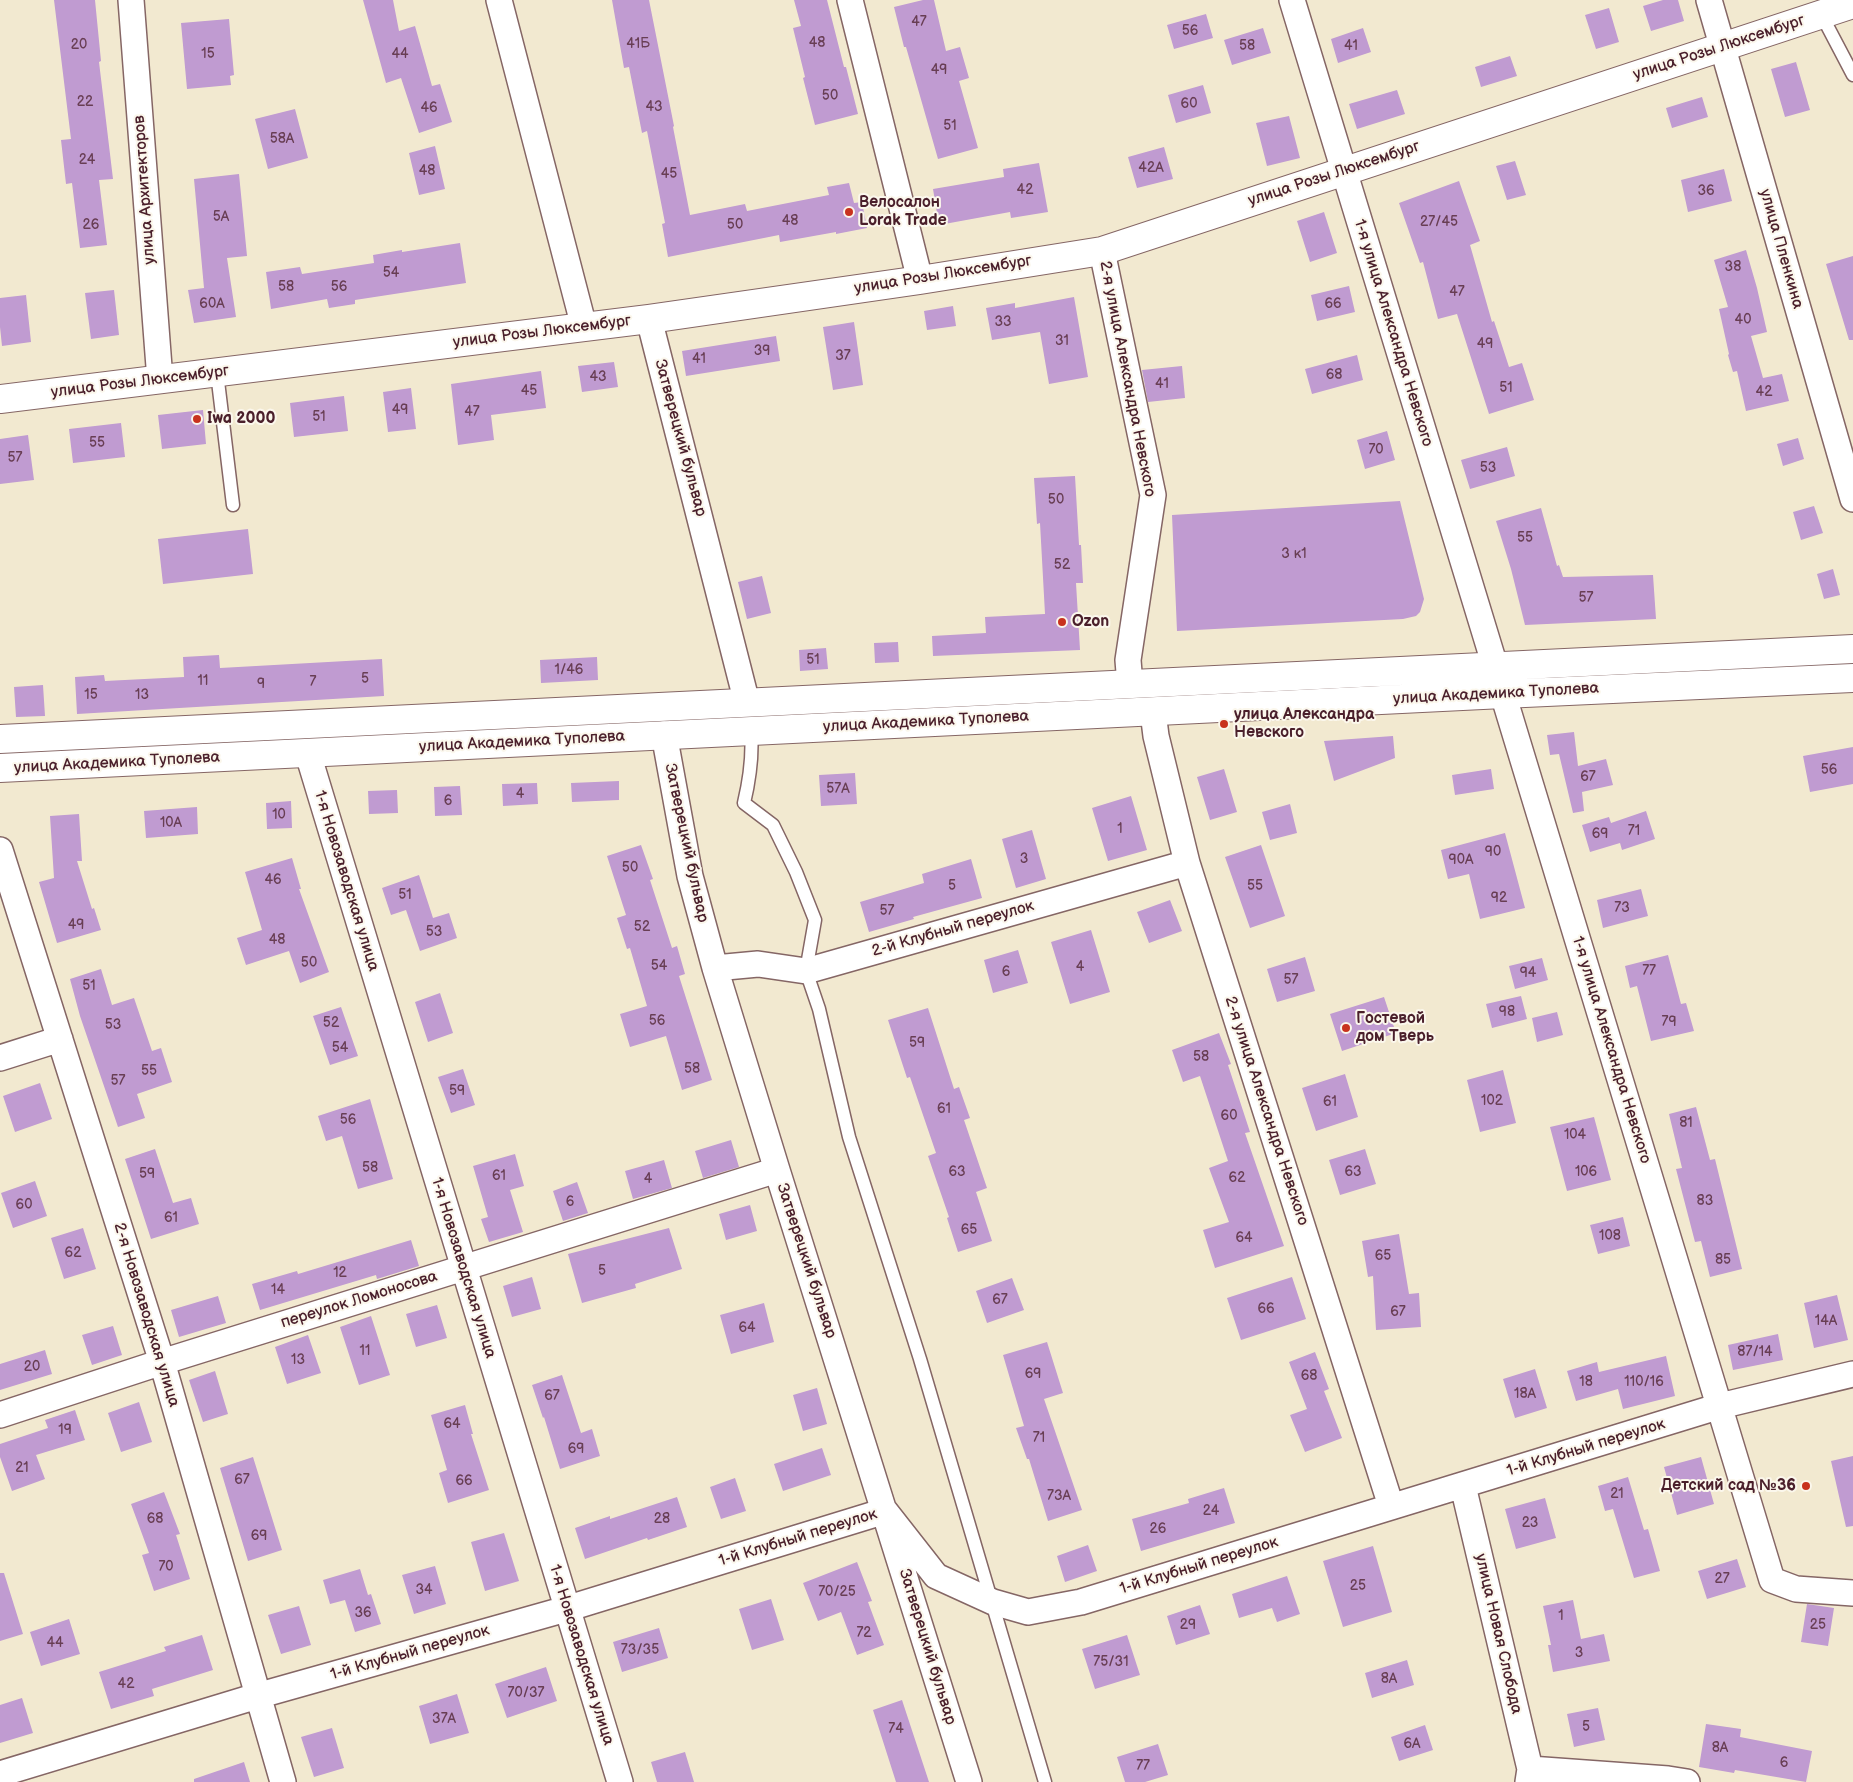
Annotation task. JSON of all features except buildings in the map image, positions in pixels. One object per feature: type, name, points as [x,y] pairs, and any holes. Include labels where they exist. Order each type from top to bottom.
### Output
[{"type":"main road","name":"улица Розы Люксембург","points":[[0,399],[649,319],[920,280],[1102,251],[1853,4]]},
{"type":"main road","name":"улица Академика Туполева","points":[[5,740],[1853,649]]},
{"type":"main road","points":[[1467,696],[1486,685],[1495,666]]},
{"type":"main road","name":"улица Академика Туполева","points":[[0,768],[308,754],[664,734],[1853,678]]},
{"type":"main road","points":[[664,734],[666,725],[673,717],[682,710],[695,705]]},
{"type":"street","name":"улица Архитекторов","points":[[131,0],[160,380]]},
{"type":"street","points":[[499,0],[584,327]]},
{"type":"street","points":[[850,0],[920,280]]},
{"type":"street","name":"1-я улица Александра Невского","points":[[1292,0],[1495,666]]},
{"type":"street","name":"улица Пленкина","points":[[1709,0],[1853,498]]},
{"type":"street","name":"2-я улица Александра Невского","points":[[1102,251],[1153,495],[1128,660],[1130,685]]},
{"type":"street","name":"Затверецкий бульвар","points":[[649,319],[747,703]]},
{"type":"street","name":"1-я улица Александра Невского","points":[[1503,694],[1772,1580],[1796,1589],[1853,1593]]},
{"type":"street","name":"2-я улица Александра Невского","points":[[1153,712],[1156,736],[1187,863],[1391,1506]]},
{"type":"street","name":"Затверецкий бульвар","points":[[664,734],[690,876],[715,968],[969,1782]]},
{"type":"street","name":"1-я Новозаводская улица","points":[[308,754],[620,1782]]},
{"type":"street","name":"2-я Новозаводская улица","points":[[0,850],[162,1362],[283,1782]]},
{"type":"street","name":"2-й Клубный переулок","points":[[715,968],[758,964],[806,971],[1187,863]]},
{"type":"street","points":[[0,1058],[60,1039]]},
{"type":"street","name":"переулок Ломоносова","points":[[0,1415],[162,1362],[777,1170]]},
{"type":"street","name":"1-й Клубный переулок","points":[[0,1774],[257,1696],[566,1608],[885,1511],[936,1576],[993,1602],[1028,1612],[1081,1602],[1720,1406],[1853,1374]]},
{"type":"street","name":"улица Новая Слобода","points":[[1464,1486],[1529,1776]]},
{"type":"street","points":[[1529,1776],[1668,1778],[1687,1782]]},
{"type":"lane","points":[[1821,14],[1853,76]]},
{"type":"lane","points":[[217,373],[233,505]]},
{"type":"lane","points":[[751,730],[751,778],[744,803],[772,825],[796,872],[815,920],[806,971],[819,1009],[849,1137],[920,1359],[1045,1782]]},
{"type":"place","name":"Велосалон Lorak Trade","points":[[849,212]]},
{"type":"place","name":"Iwa 2000","points":[[197,419]]},
{"type":"place","name":"Ozon","points":[[1062,622]]},
{"type":"place","name":"улица Александра Невского","points":[[1224,724]]},
{"type":"place","name":"Гостевой дом Тверь","points":[[1346,1028]]},
{"type":"place","name":"Детский сад №36","points":[[1806,1486]]}]
